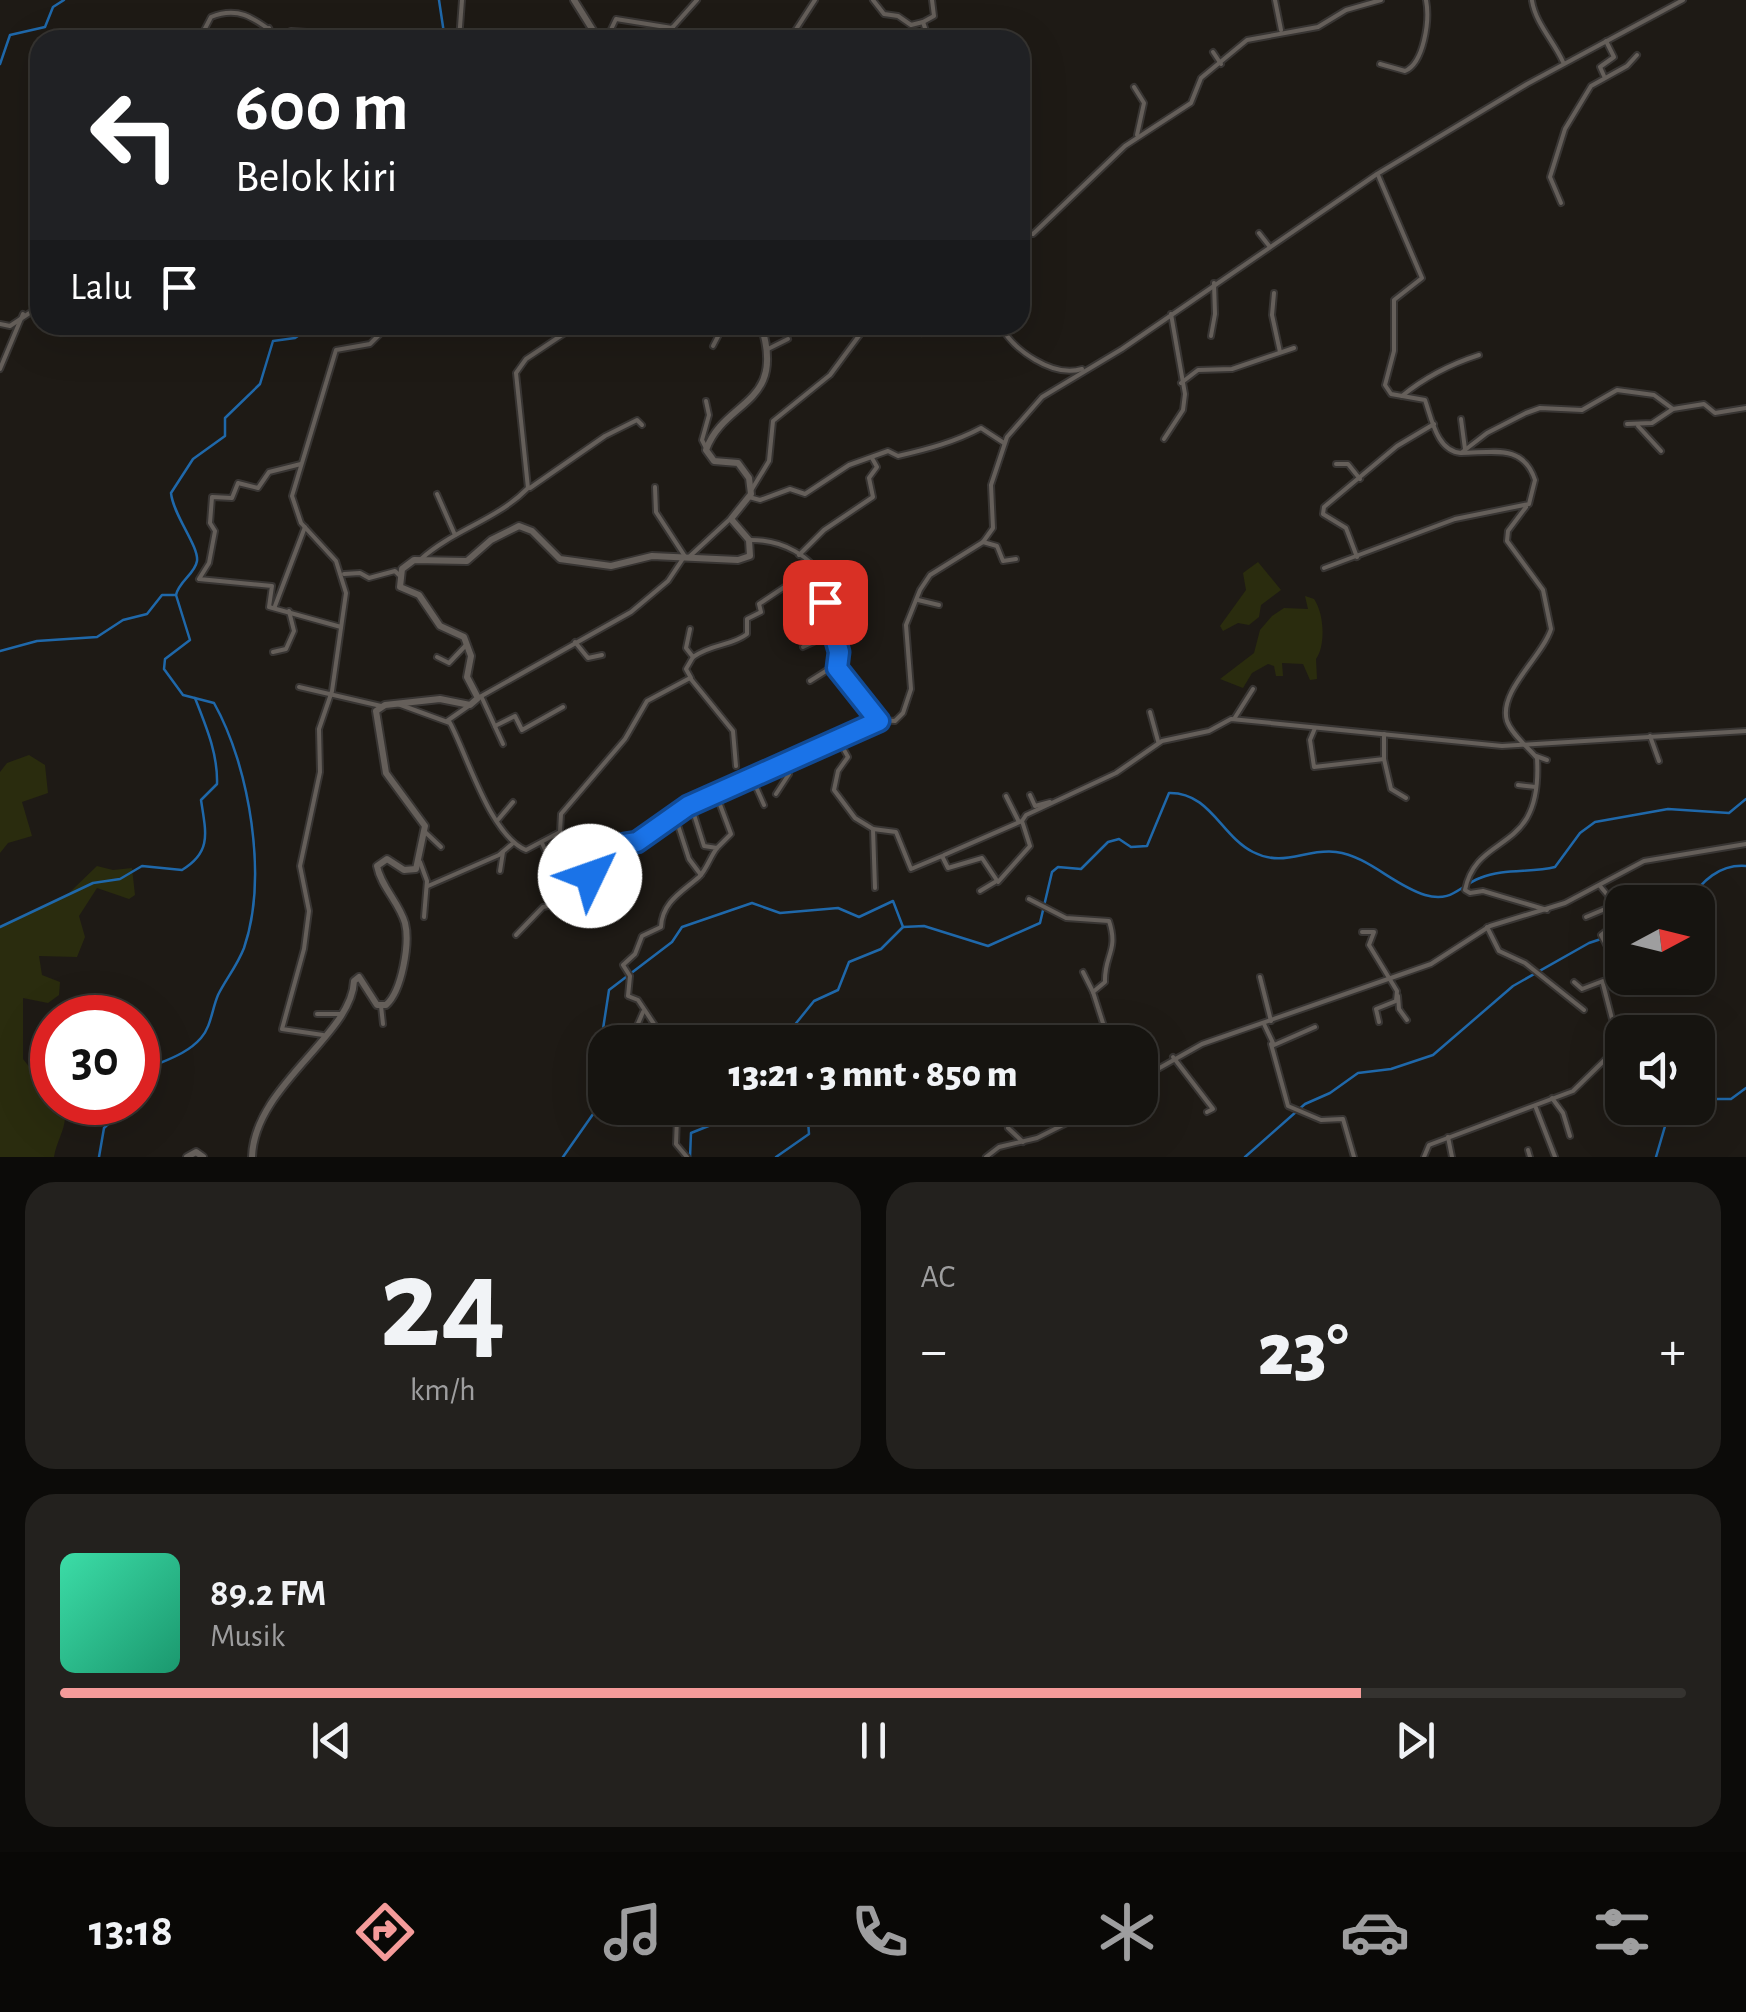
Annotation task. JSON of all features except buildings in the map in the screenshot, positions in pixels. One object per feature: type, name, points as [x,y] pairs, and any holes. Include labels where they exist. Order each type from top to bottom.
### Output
[{"type":"street","points":[[458,30],[462,0]]},
{"type":"street","points":[[574,0],[592,30]]},
{"type":"street","points":[[611,30],[616,19],[673,28],[697,0]]},
{"type":"street","points":[[796,30],[815,0]]},
{"type":"street","points":[[874,0],[884,14],[898,16],[911,26],[934,16],[932,0]]},
{"type":"street","points":[[1275,0],[1281,32]]},
{"type":"street","points":[[1030,233],[1034,234],[1102,165],[1192,102],[1202,78],[1247,40],[1318,26],[1346,10],[1381,0]]},
{"type":"street","points":[[1380,64],[1408,70],[1422,56],[1426,0]]},
{"type":"street","points":[[571,905],[594,868],[624,844],[637,842],[674,815],[879,721],[895,721],[908,700],[911,678],[906,625],[930,575],[984,542],[994,524],[991,485],[1005,444],[1012,428],[1042,397],[1377,174],[1606,40],[1683,0]]},
{"type":"street","points":[[1532,1],[1535,18],[1550,35],[1564,64]]},
{"type":"street","points":[[203,30],[207,20],[231,11],[270,30]]},
{"type":"street","points":[[923,22],[926,30]]},
{"type":"street","points":[[1604,76],[1600,67],[1614,58],[1606,40]]},
{"type":"street","points":[[1214,52],[1220,64]]},
{"type":"street","points":[[1561,204],[1550,181],[1552,160],[1580,100],[1604,76],[1627,66],[1637,54]]},
{"type":"street","points":[[1134,87],[1144,103],[1138,138]]},
{"type":"street","points":[[1377,174],[1422,278],[1392,304],[1394,351],[1385,385],[1391,394],[1425,400],[1442,443],[1463,451],[1508,452],[1526,460],[1535,480],[1526,507],[1508,531],[1507,542],[1537,578],[1551,622],[1549,636],[1507,709],[1510,728],[1536,756],[1547,760]]},
{"type":"street","points":[[1259,233],[1270,247]]},
{"type":"street","points":[[1210,336],[1216,314],[1214,283]]},
{"type":"street","points":[[1274,294],[1272,315],[1280,353]]},
{"type":"street","points":[[0,324],[10,326],[30,311]]},
{"type":"street","points":[[0,368],[23,314]]},
{"type":"street","points":[[1164,439],[1183,410],[1178,342],[1171,314]]},
{"type":"street","points":[[324,1035],[282,1029],[297,986],[304,949],[308,899],[300,866],[320,772],[319,728],[332,691],[344,574],[328,549],[305,527],[292,500],[336,350],[370,344],[379,335]]},
{"type":"street","points":[[528,488],[516,373],[526,359],[562,335]]},
{"type":"street","points":[[714,346],[719,335]]},
{"type":"street","points":[[706,448],[763,382],[763,335]]},
{"type":"street","points":[[446,721],[631,612],[668,581],[686,558],[732,517],[750,493],[768,461],[773,420],[830,375],[860,335]]},
{"type":"street","points":[[1007,335],[1043,363],[1072,372],[1090,365]]},
{"type":"street","points":[[766,350],[788,339]]},
{"type":"street","points":[[1181,383],[1198,370],[1232,369],[1294,348]]},
{"type":"street","points":[[1402,396],[1423,377],[1439,376],[1479,354]]},
{"type":"street","points":[[1463,451],[1526,413],[1540,408],[1582,410],[1618,390],[1654,395],[1673,409]]},
{"type":"street","points":[[706,401],[709,415],[702,440],[706,448],[714,461],[742,466],[750,493],[760,500],[790,490],[805,494],[850,465],[888,451],[898,456],[942,441],[961,441],[981,428],[1005,444]]},
{"type":"street","points":[[1626,424],[1638,426],[1663,419],[1673,409],[1707,404],[1715,414],[1746,408]]},
{"type":"street","points":[[502,744],[468,677],[467,644],[456,631],[440,626],[420,594],[400,587],[400,576],[406,565],[486,520],[607,434],[637,420],[642,425]]},
{"type":"street","points":[[1461,420],[1463,451]]},
{"type":"street","points":[[1357,557],[1346,528],[1322,512],[1397,446],[1434,424]]},
{"type":"street","points":[[1638,426],[1661,451]]},
{"type":"street","points":[[799,555],[824,530],[874,497],[869,478],[877,467],[872,458]]},
{"type":"street","points":[[302,464],[279,466],[263,476],[259,487],[238,483],[232,498],[214,496],[210,500],[210,522],[215,531],[209,563],[200,580],[272,586],[269,606],[341,627]]},
{"type":"street","points":[[1336,464],[1348,464],[1360,479]]},
{"type":"street","points":[[656,488],[656,512],[686,558]]},
{"type":"street","points":[[437,494],[455,535]]},
{"type":"street","points":[[1324,568],[1455,519],[1526,507]]},
{"type":"street","points":[[732,517],[736,530],[750,540],[776,541],[816,566],[825,581],[822,594],[834,633],[837,664],[845,682],[859,691],[879,721]]},
{"type":"street","points":[[420,560],[467,560],[490,540],[519,526],[532,531],[560,559],[611,566],[652,556],[743,560],[752,553],[750,540]]},
{"type":"street","points":[[274,608],[305,527]]},
{"type":"street","points":[[984,542],[997,546],[1001,560],[1016,559]]},
{"type":"street","points":[[736,766],[733,731],[686,668],[693,657],[718,642],[740,640],[747,634],[747,618],[761,612],[759,604],[816,566]]},
{"type":"street","points":[[344,574],[360,573],[370,578],[395,571],[400,576]]},
{"type":"street","points":[[918,600],[938,605]]},
{"type":"street","points":[[274,652],[286,648],[293,636],[289,611]]},
{"type":"street","points":[[690,629],[686,648],[693,657]]},
{"type":"street","points":[[803,647],[834,633]]},
{"type":"street","points":[[575,643],[588,658],[602,654]]},
{"type":"street","points":[[437,656],[450,663],[467,644]]},
{"type":"street","points":[[810,681],[837,664]]},
{"type":"street","points":[[398,704],[446,721],[497,821],[512,844],[526,850],[556,836],[563,828],[561,814],[625,739],[647,701],[691,678]]},
{"type":"street","points":[[299,687],[332,691],[381,706],[446,699],[470,705]]},
{"type":"street","points":[[838,739],[848,756],[834,790],[854,818],[873,829],[896,832],[911,869],[1021,822],[1026,815],[1116,773],[1158,743],[1209,731],[1234,719],[1253,690]]},
{"type":"street","points":[[381,706],[375,716],[386,773],[423,822],[420,862],[428,886],[424,917]]},
{"type":"street","points":[[495,726],[515,716],[522,730],[563,707]]},
{"type":"street","points":[[1150,712],[1158,743]]},
{"type":"street","points":[[1234,719],[1524,745],[1746,731]]},
{"type":"street","points":[[1314,728],[1310,748],[1315,768],[1384,760]]},
{"type":"street","points":[[1384,734],[1384,760],[1393,792],[1406,798]]},
{"type":"street","points":[[1650,736],[1659,761]]},
{"type":"street","points":[[1536,756],[1530,818],[1522,830],[1481,857],[1464,890],[1546,910]]},
{"type":"street","points":[[776,794],[789,774],[786,762]]},
{"type":"street","points":[[752,778],[764,805]]},
{"type":"street","points":[[1518,786],[1536,787]]},
{"type":"street","points":[[653,1025],[638,1000],[628,996],[630,976],[624,962],[634,954],[642,936],[661,926],[675,893],[701,875],[717,848],[732,834],[716,794]]},
{"type":"street","points":[[1030,795],[1035,806],[1054,803]]},
{"type":"street","points":[[980,891],[1012,871],[1030,846],[1006,796]]},
{"type":"street","points":[[497,821],[513,802]]},
{"type":"street","points":[[692,805],[704,846],[717,848]]},
{"type":"street","points":[[674,815],[689,859],[701,875]]},
{"type":"street","points":[[873,829],[875,888]]},
{"type":"street","points":[[1522,830],[1526,836]]},
{"type":"street","points":[[424,831],[441,847]]},
{"type":"street","points":[[556,836],[594,868]]},
{"type":"street","points":[[542,843],[561,884]]},
{"type":"street","points":[[428,886],[503,852],[512,844]]},
{"type":"street","points":[[1158,1067],[1173,1057],[1332,996],[1388,981],[1453,954],[1488,927],[1546,910],[1653,858],[1746,844]]},
{"type":"street","points":[[500,871],[503,852]]},
{"type":"street","points":[[942,856],[948,868],[982,858],[995,882]]},
{"type":"street","points":[[381,1006],[394,998],[406,934],[377,866],[386,858],[411,871],[420,862]]},
{"type":"street","points":[[516,935],[543,907],[553,905],[561,884],[581,858]]},
{"type":"street","points":[[1600,886],[1605,891]]},
{"type":"street","points":[[1030,899],[1066,918],[1109,921],[1115,948],[1104,969],[1105,982],[1093,992]]},
{"type":"street","points":[[1586,916],[1605,909]]},
{"type":"street","points":[[1488,927],[1499,952],[1525,963],[1584,1010]]},
{"type":"street","points":[[1362,932],[1374,933],[1370,945],[1397,991],[1399,1009],[1407,1020]]},
{"type":"street","points":[[1083,972],[1104,1025]]},
{"type":"street","points":[[252,1154],[269,1106],[354,996],[354,980],[360,977],[368,985],[374,1003],[381,1006]]},
{"type":"street","points":[[1260,977],[1272,1022]]},
{"type":"street","points":[[1424,1157],[1428,1146],[1448,1137],[1536,1108],[1576,1089],[1620,1043],[1603,982],[1584,989],[1574,982]]},
{"type":"street","points":[[1379,1022],[1376,1011],[1396,1001],[1397,991]]},
{"type":"street","points":[[381,1006],[384,1024]]},
{"type":"street","points":[[637,1025],[643,1012]]},
{"type":"street","points":[[318,1014],[341,1014]]},
{"type":"street","points":[[1264,1024],[1287,1105],[1321,1120],[1343,1120],[1354,1157]]},
{"type":"street","points":[[1271,1044],[1286,1044],[1315,1028]]},
{"type":"street","points":[[1173,1057],[1199,1086],[1212,1109],[1207,1112]]},
{"type":"street","points":[[1552,1098],[1564,1112],[1570,1136]]},
{"type":"street","points":[[1536,1108],[1555,1157]]},
{"type":"street","points":[[677,1125],[676,1144],[687,1157]]},
{"type":"street","points":[[990,1156],[999,1147],[1023,1142],[1058,1125]]},
{"type":"street","points":[[1008,1128],[1023,1142]]},
{"type":"street","points":[[1448,1137],[1452,1157]]},
{"type":"street","points":[[1528,1150],[1530,1157]]},
{"type":"street","points":[[187,1157],[196,1152],[203,1157]]},
{"type":"green space","points":[[1258,562],[1281,590],[1261,605],[1259,617],[1249,625],[1238,623],[1223,631],[1220,626],[1246,590],[1243,573]]},
{"type":"green space","points":[[1305,596],[1314,599],[1322,620],[1317,679],[1310,680],[1303,664],[1282,663],[1283,676],[1276,676],[1274,666],[1268,664],[1252,673],[1243,688],[1220,679],[1254,653],[1260,630],[1272,616],[1284,608],[1308,609]]},
{"type":"green space","points":[[29,755],[45,765],[48,793],[22,802],[32,836],[8,843],[0,853],[0,772],[7,763]]},
{"type":"green space","points":[[97,866],[113,870],[132,868],[135,895],[129,899],[97,888],[79,916],[85,937],[77,957],[39,956],[42,975],[60,982],[59,995],[23,998],[23,1059],[30,1068],[30,1125],[64,1125],[54,1157],[0,1157],[0,928],[69,893]]},
{"type":"waterway","points":[[32,30],[45,27],[53,7],[64,0]]},
{"type":"waterway","points":[[439,0],[444,30]]},
{"type":"waterway","points":[[0,64],[10,35],[30,30]]},
{"type":"waterway","points":[[160,1063],[184,1052],[204,1034],[218,995],[244,948],[255,889],[252,823],[227,729],[214,703],[183,695],[164,669],[165,659],[190,640],[176,595],[197,561],[171,493],[193,459],[225,436],[225,418],[260,384],[273,341],[299,335]]},
{"type":"waterway","points":[[0,651],[37,641],[97,637],[123,620],[147,614],[162,595],[176,595]]},
{"type":"waterway","points":[[0,927],[93,883],[120,879],[142,866],[182,870],[198,856],[205,841],[201,800],[217,784],[217,773],[195,698]]},
{"type":"waterway","points":[[795,1025],[814,1001],[838,990],[849,962],[881,949],[903,927],[924,926],[988,946],[1040,923],[1052,872],[1058,867],[1081,869],[1108,842],[1119,839],[1131,847],[1147,846],[1169,793],[1183,795],[1205,807],[1253,852],[1275,858],[1336,852],[1434,897],[1449,895],[1489,875],[1555,867],[1580,833],[1595,822],[1668,809],[1729,813],[1746,799]]},
{"type":"waterway","points":[[1701,885],[1728,868],[1746,866]]},
{"type":"waterway","points":[[604,1025],[609,990],[672,942],[682,927],[752,903],[780,913],[838,908],[859,917],[893,901],[903,927]]},
{"type":"waterway","points":[[1245,1157],[1305,1104],[1330,1093],[1358,1073],[1391,1069],[1433,1055],[1513,986],[1605,938]]},
{"type":"waterway","points":[[1715,1099],[1731,1099],[1746,1088]]},
{"type":"waterway","points":[[563,1157],[588,1121]]},
{"type":"waterway","points":[[99,1157],[107,1125]]},
{"type":"waterway","points":[[690,1157],[691,1133],[711,1125]]},
{"type":"waterway","points":[[776,1157],[809,1134],[808,1125]]},
{"type":"waterway","points":[[1656,1157],[1665,1125]]},
{"type":"route","points":[[590,876],[594,868],[624,844],[637,842],[688,806],[879,721],[865,698],[845,682],[837,668],[839,652],[825,602]]}]
